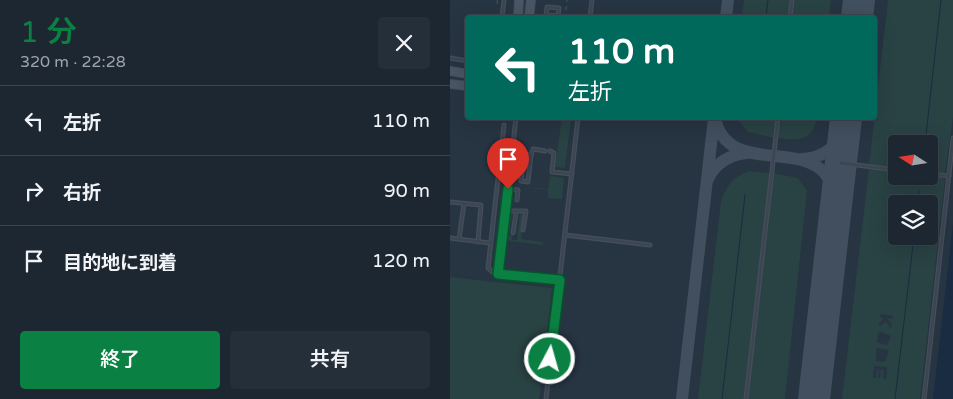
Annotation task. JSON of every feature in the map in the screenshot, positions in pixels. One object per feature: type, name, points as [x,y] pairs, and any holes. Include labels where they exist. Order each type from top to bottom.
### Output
[{"type":"street","points":[[518,15],[520,0]]},
{"type":"street","points":[[529,15],[531,0]]},
{"type":"street","points":[[450,72],[465,74]]},
{"type":"street","points":[[450,84],[465,86]]},
{"type":"lane","points":[[502,15],[504,0]]},
{"type":"lane","points":[[590,15],[592,0]]},
{"type":"lane","points":[[790,15],[792,0]]},
{"type":"lane","points":[[545,15],[547,7],[559,8],[558,15]]},
{"type":"lane","points":[[450,58],[465,60]]},
{"type":"lane","points":[[498,274],[516,120]]},
{"type":"lane","points":[[546,399],[578,120]]},
{"type":"lane","points":[[746,399],[778,120]]},
{"type":"lane","points":[[504,124],[488,266],[491,272],[498,274],[560,280]]},
{"type":"lane","points":[[924,399],[953,138]]},
{"type":"lane","points":[[514,140],[519,141]]},
{"type":"lane","points":[[524,155],[521,182],[528,182],[533,149],[545,151]]},
{"type":"lane","points":[[550,151],[554,153],[552,172],[572,174]]},
{"type":"lane","points":[[512,152],[531,155]]},
{"type":"lane","points":[[840,163],[888,169]]},
{"type":"lane","points":[[938,175],[949,176]]},
{"type":"lane","points":[[508,189],[518,190],[517,200]]},
{"type":"lane","points":[[450,202],[482,206],[478,242]]},
{"type":"lane","points":[[459,239],[464,203]]},
{"type":"lane","points":[[506,211],[526,211],[523,230]]},
{"type":"lane","points":[[513,233],[516,212]]},
{"type":"lane","points":[[565,235],[650,245]]},
{"type":"lane","points":[[450,238],[490,243]]},
{"type":"path","points":[[497,0],[497,15]]},
{"type":"path","points":[[565,15],[567,0]]},
{"type":"green space","points":[[744,0],[790,0],[788,15],[742,15]]},
{"type":"green space","points":[[793,0],[831,0],[829,15],[791,15]]},
{"type":"green space","points":[[888,0],[953,0],[953,117],[945,173],[938,173],[938,135],[888,135],[888,167],[869,165],[874,120],[877,120],[877,96]]},
{"type":"green space","points":[[562,120],[571,120],[565,168],[555,167]]},
{"type":"green space","points":[[738,120],[776,120],[774,138],[748,132]]},
{"type":"green space","points":[[782,120],[816,120],[812,131],[803,138],[777,138]]},
{"type":"green space","points":[[869,168],[888,170],[888,185],[938,185],[938,177],[945,179],[938,241],[938,195],[888,195],[888,245],[938,245],[920,399],[842,399]],"holes":[[[881,314],[893,316],[892,319],[887,318],[892,325],[891,328],[886,322],[879,326],[879,323],[884,319],[880,317]],[[881,332],[891,336],[887,345],[877,342],[878,333]],[[876,348],[889,350],[885,362],[876,361]],[[874,366],[887,367],[886,379],[883,379],[884,370],[881,369],[880,378],[878,378],[879,369],[877,369],[876,378],[873,378]]]},
{"type":"green space","points":[[749,171],[770,173],[744,399],[698,399],[721,201],[731,182]]},
{"type":"green space","points":[[773,173],[798,178],[807,191],[785,399],[747,399],[753,346],[756,339],[756,319]]},
{"type":"green space","points":[[550,176],[564,178],[562,199],[548,198],[548,190],[514,186],[548,189]]},
{"type":"green space","points":[[520,212],[524,213],[521,239],[543,242],[542,245],[510,241],[507,238],[510,214],[512,215],[509,235],[512,236],[512,240],[517,240]]},
{"type":"green space","points":[[450,277],[552,288],[539,399],[450,399]]},
{"type":"water","points":[[953,224],[953,399],[933,399]]},
{"type":"waterway","points":[[766,15],[768,0]]},
{"type":"waterway","points":[[926,135],[941,0]]},
{"type":"waterway","points":[[919,191],[919,195]]},
{"type":"waterway","points":[[722,399],[745,195]]},
{"type":"waterway","points":[[895,399],[913,245]]},
{"type":"taxiway","points":[[726,15],[728,0]]},
{"type":"taxiway","points":[[682,399],[714,120]]},
{"type":"taxiway","points":[[716,120],[724,138],[739,149],[758,154],[798,159],[816,166],[829,179],[836,203]]},
{"type":"taxiway","points":[[802,159],[817,156],[829,150],[839,139],[845,125]]},
{"type":"taxiway","points":[[708,179],[715,168],[724,160],[735,155],[747,153]]},
{"type":"runway","points":[[857,15],[859,0]]},
{"type":"runway","points":[[814,399],[846,120]]},
{"type":"route","points":[[508,189],[498,274],[560,280],[550,359]]}]
